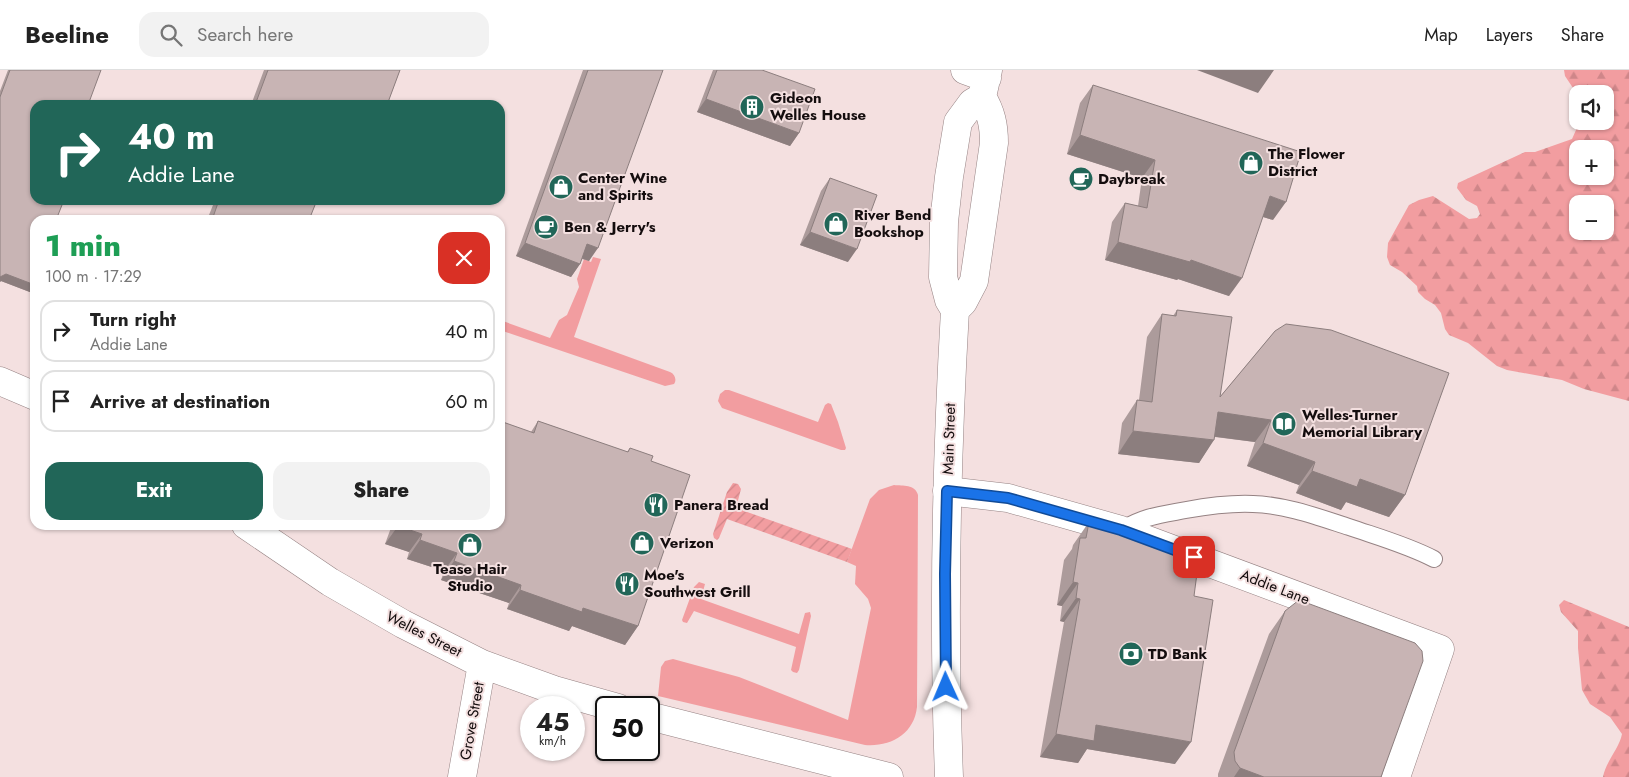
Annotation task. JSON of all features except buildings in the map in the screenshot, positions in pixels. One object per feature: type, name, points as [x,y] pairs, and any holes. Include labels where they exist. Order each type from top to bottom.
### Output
[{"type":"street","name":"Main Street","points":[[949,777],[945,574],[955,310],[946,294],[943,277],[944,222],[958,122],[972,103],[981,79]]},
{"type":"street","name":"Main Street","points":[[955,310],[963,302],[974,281],[994,143],[993,120],[981,79]]},
{"type":"street","points":[[0,380],[30,394]]},
{"type":"street","name":"Addie Lane","points":[[947,491],[1008,498],[1121,530],[1440,649],[1396,777]]},
{"type":"street","name":"Welles Street","points":[[253,530],[330,582],[403,624],[482,664],[554,690],[595,702]]},
{"type":"street","name":"Grove Street","points":[[462,777],[482,664]]},
{"type":"street","points":[[660,719],[889,777]]},
{"type":"lane","points":[[1121,530],[1139,520],[1157,515],[1222,504],[1277,506],[1415,549],[1434,559]]},
{"type":"green space","points":[[1564,70],[1629,70],[1629,401],[1584,389],[1562,380],[1507,370],[1497,366],[1468,343],[1449,335],[1445,329],[1441,313],[1435,305],[1418,292],[1417,286],[1402,272],[1390,265],[1387,257],[1388,243],[1409,205],[1433,196],[1469,219],[1477,218],[1480,214],[1477,206],[1466,200],[1457,188],[1458,183],[1525,152],[1535,152],[1569,140],[1569,185],[1614,185],[1614,140],[1569,140],[1572,139],[1576,130],[1614,130],[1614,85],[1571,85],[1565,76]]},
{"type":"green space","points":[[593,257],[601,259],[574,337],[670,372],[675,377],[674,384],[665,386],[505,332],[505,322],[550,338],[559,320],[567,315],[579,287],[577,279],[584,259],[591,262]]},
{"type":"green space","points":[[725,390],[818,422],[825,405],[831,404],[846,448],[841,450],[722,408],[718,401],[720,394]]},
{"type":"green space","points":[[733,483],[738,484],[741,489],[736,508],[852,549],[847,562],[727,519],[719,538],[717,540],[714,538],[713,534],[727,492]]},
{"type":"green space","points":[[894,485],[905,486],[914,489],[918,495],[917,707],[911,725],[900,737],[884,744],[865,745],[658,696],[661,667],[665,661],[673,659],[739,677],[848,720],[871,608],[868,599],[855,584],[856,566],[847,562],[870,499],[879,490]]},
{"type":"green space","points":[[699,582],[705,584],[701,599],[799,634],[805,613],[810,612],[811,616],[797,673],[791,670],[796,647],[694,611],[687,623],[683,622],[682,620],[694,587]]},
{"type":"green space","points":[[1564,600],[1629,627],[1629,777],[1603,777],[1622,734],[1610,717],[1590,704],[1582,690],[1578,631],[1561,612],[1559,605]]},
{"type":"place","name":"Gideon Welles House","points":[[752,107]]},
{"type":"place","name":"The Flower District","points":[[1251,163]]},
{"type":"place","name":"Daybreak","points":[[1081,179]]},
{"type":"place","name":"Center Wine and Spirits","points":[[561,187]]},
{"type":"place","name":"River Bend Bookshop","points":[[836,224]]},
{"type":"place","name":"Ben & Jerry's","points":[[546,227]]},
{"type":"place","name":"Welles-Turner Memorial Library","points":[[1284,424]]},
{"type":"place","name":"Panera Bread","points":[[656,505]]},
{"type":"place","name":"Verizon","points":[[642,543]]},
{"type":"place","name":"Tease Hair Studio","points":[[470,545]]},
{"type":"place","name":"Moe's Southwest Grill","points":[[627,584]]},
{"type":"place","name":"TD Bank","points":[[1131,654]]},
{"type":"route","points":[[946,687],[945,574],[947,491],[1008,498],[1121,530],[1194,557]]}]
